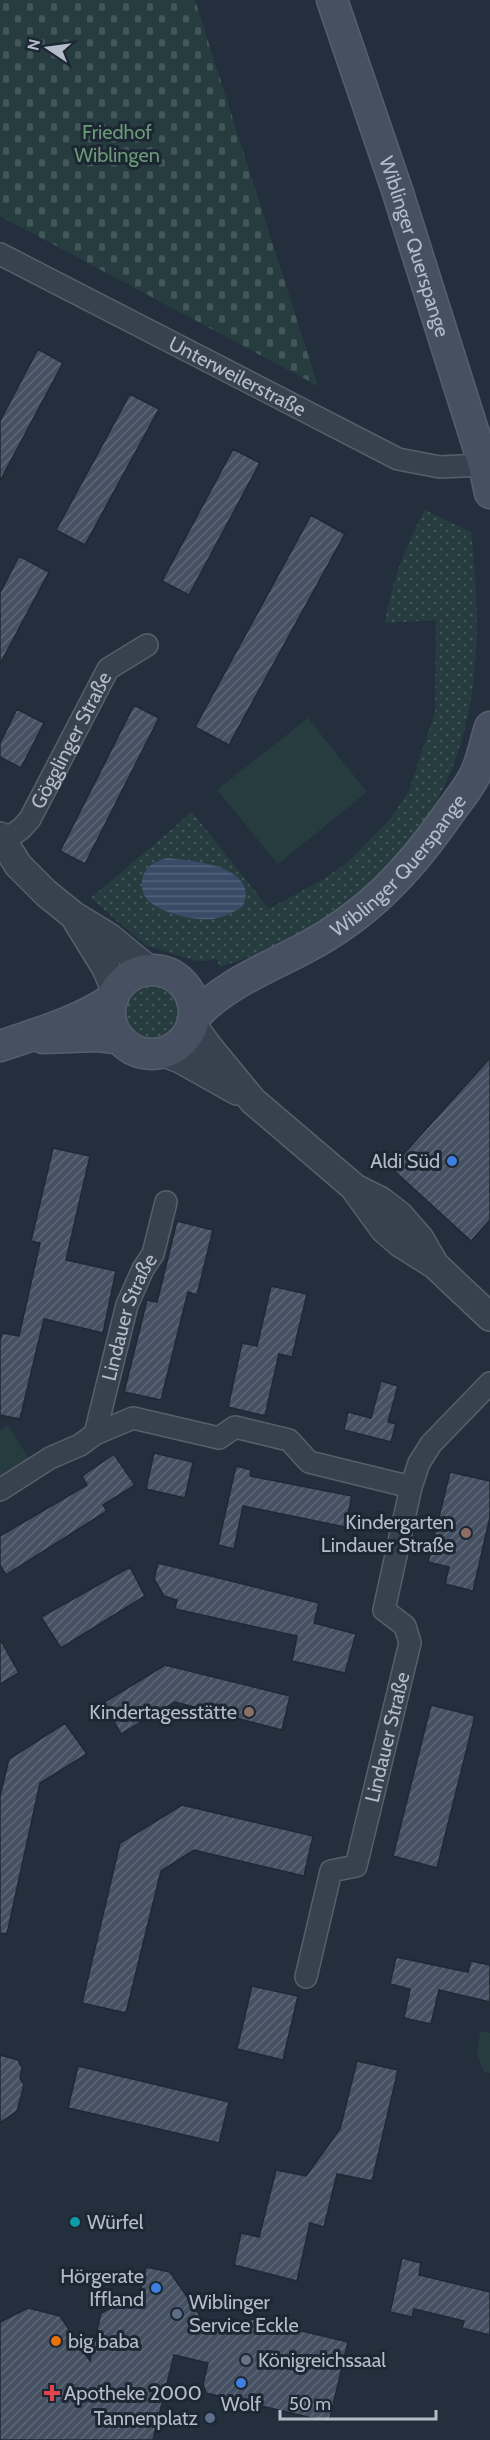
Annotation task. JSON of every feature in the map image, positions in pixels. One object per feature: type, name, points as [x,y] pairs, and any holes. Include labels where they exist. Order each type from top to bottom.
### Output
[{"type":"main road","name":"Wiblinger Querspange","points":[[332,0],[397,190],[487,479]]},
{"type":"main road","name":"Wiblinger Querspange","points":[[194,1021],[209,1003],[266,967],[303,949],[350,921],[389,887],[419,856],[475,775],[490,727]]},
{"type":"main road","name":"Wiblinger Querspange","points":[[181,981],[195,981],[266,967]]},
{"type":"main road","points":[[11,1042],[98,1008],[114,995],[130,976],[149,970],[170,974],[181,981],[192,998],[194,1021],[183,1042],[164,1053],[150,1055],[137,1052],[120,1039],[111,1019],[114,995]]},
{"type":"main road","points":[[11,1042],[97,1036],[120,1039]]},
{"type":"street","name":"Unterweilerstraße","points":[[0,254],[398,459],[487,479]]},
{"type":"street","name":"Gögglinger Straße","points":[[147,645],[108,669],[34,813],[4,849],[36,884],[73,915],[109,937],[149,970]]},
{"type":"street","name":"Gögglinger Straße","points":[[73,915],[106,968],[114,995]]},
{"type":"street","points":[[194,1021],[207,1045],[253,1101],[355,1188],[381,1201],[399,1215],[420,1239],[435,1265],[490,1317]]},
{"type":"street","points":[[164,1053],[180,1059],[253,1101]]},
{"type":"street","name":"Lindauer Straße","points":[[95,1434],[127,1305],[154,1251],[166,1202]]},
{"type":"street","name":"Lindauer Straße","points":[[306,1977],[331,1871],[356,1866],[411,1643],[405,1626],[384,1610],[411,1487],[419,1463],[431,1444],[490,1383]]},
{"type":"street","points":[[0,1490],[50,1458],[80,1445],[95,1434],[133,1418],[219,1438],[235,1427],[289,1440],[309,1462],[411,1487]]},
{"type":"green space","name":"Friedhof Wiblingen","points":[[0,0],[195,0],[318,386],[0,216]]},
{"type":"green space","points":[[425,510],[471,532],[477,629],[474,675],[467,720],[454,763],[435,804],[408,844],[374,881],[333,914],[288,941],[220,967],[216,958],[196,961],[145,945],[91,898],[192,812],[269,909],[324,879],[349,861],[391,818],[409,791],[435,712],[436,620],[385,623],[400,565]]},
{"type":"green space","points":[[308,718],[367,792],[278,864],[217,790]]},
{"type":"green space","points":[[146,982],[158,982],[174,991],[181,1001],[183,1013],[181,1025],[174,1035],[158,1044],[146,1044],[135,1039],[126,1030],[121,1019],[121,1007],[126,996],[135,987]]},
{"type":"green space","points":[[8,1425],[31,1462],[0,1481],[0,1430]]},
{"type":"green space","points":[[480,2031],[490,2033],[490,2073],[484,2072],[477,2055]]},
{"type":"water","points":[[167,858],[213,865],[235,875],[242,882],[246,892],[243,906],[225,916],[213,919],[181,916],[157,907],[144,895],[142,879],[150,866]]},
{"type":"building","points":[[38,349],[63,363],[0,481],[0,421]]},
{"type":"building","points":[[130,394],[159,409],[85,545],[56,530]]},
{"type":"building","points":[[233,449],[260,463],[189,595],[162,581]]},
{"type":"building","points":[[311,515],[345,534],[229,745],[195,727]]},
{"type":"building","points":[[19,556],[49,572],[0,664],[0,593]]},
{"type":"building","points":[[134,705],[159,718],[85,864],[60,851]]},
{"type":"building","points":[[17,709],[44,723],[21,768],[0,757],[0,743]]},
{"type":"building","name":"Aldi Süd","points":[[490,1058],[490,1220],[471,1241],[391,1168]]},
{"type":"building","points":[[53,1148],[90,1156],[66,1260],[116,1271],[103,1333],[44,1319],[20,1419],[0,1415],[0,1341],[2,1333],[19,1336],[40,1243],[31,1241]]},
{"type":"building","points":[[177,1221],[213,1230],[197,1295],[188,1292],[161,1400],[124,1392],[147,1300],[157,1302]]},
{"type":"building","points":[[271,1286],[307,1294],[292,1357],[279,1354],[265,1416],[228,1407],[242,1343],[257,1346]]},
{"type":"building","points":[[381,1381],[398,1386],[388,1422],[396,1424],[391,1442],[344,1430],[348,1412],[371,1418]]},
{"type":"building","points":[[154,1453],[193,1462],[185,1498],[146,1489]]},
{"type":"building","points":[[114,1454],[135,1485],[103,1505],[107,1511],[6,1575],[0,1565],[0,1536],[87,1485],[82,1476]]},
{"type":"building","points":[[236,1466],[251,1470],[250,1476],[352,1496],[345,1527],[243,1506],[234,1549],[218,1545]]},
{"type":"building","points":[[450,1472],[490,1481],[490,1517],[473,1591],[445,1584],[449,1567],[428,1562]]},
{"type":"building","points":[[158,1563],[319,1603],[314,1623],[356,1634],[345,1673],[292,1661],[297,1636],[175,1609],[177,1600],[164,1596],[154,1579]]},
{"type":"building","points":[[130,1567],[145,1596],[61,1648],[41,1617]]},
{"type":"building","points":[[0,1639],[19,1673],[0,1684]]},
{"type":"building","points":[[165,1665],[290,1696],[282,1730],[175,1702],[121,1734],[103,1703]]},
{"type":"building","points":[[431,1705],[475,1716],[437,1868],[393,1856]]},
{"type":"building","points":[[65,1723],[87,1754],[40,1783],[7,1934],[0,1933],[0,1796],[9,1759]]},
{"type":"building","points":[[182,1805],[313,1836],[304,1876],[194,1850],[161,1871],[126,2013],[82,2003],[120,1843]]},
{"type":"building","points":[[396,1957],[468,1972],[471,1961],[490,1965],[490,2002],[439,1990],[431,2024],[404,2018],[410,1989],[390,1984]]},
{"type":"building","points":[[252,1986],[298,1996],[283,2060],[237,2049]]},
{"type":"building","points":[[0,2055],[18,2060],[22,2068],[20,2078],[24,2085],[17,2111],[0,2123]]},
{"type":"building","points":[[357,2061],[398,2070],[372,2181],[337,2174],[324,2227],[310,2223],[297,2281],[234,2265],[241,2233],[259,2237],[276,2170],[306,2176],[340,2129]]},
{"type":"building","points":[[78,2066],[229,2102],[219,2143],[68,2108]]},
{"type":"building","points":[[402,2258],[421,2263],[419,2275],[490,2292],[490,2335],[462,2328],[464,2321],[414,2309],[412,2317],[390,2312]]},
{"type":"building","points":[[146,2267],[170,2272],[210,2330],[228,2318],[245,2322],[252,2319],[348,2342],[329,2422],[206,2393],[203,2384],[208,2363],[174,2355],[153,2440],[0,2440],[0,2322],[28,2308],[60,2316],[90,2361],[101,2313],[140,2294]]},
{"type":"place","name":"Aldi Süd","points":[[452,1161]]},
{"type":"place","name":"Kindergarten Lindauer Straße","points":[[466,1533]]},
{"type":"place","name":"Kindertagesstätte","points":[[249,1712]]},
{"type":"place","name":"Würfel","points":[[75,2222]]},
{"type":"place","name":"Hörgerate Iffland","points":[[156,2288]]},
{"type":"place","name":"Wiblinger Service Eckle","points":[[177,2314]]},
{"type":"place","name":"big baba","points":[[56,2341]]},
{"type":"place","name":"Königreichssaal","points":[[246,2360]]},
{"type":"place","name":"Wolf","points":[[241,2383]]},
{"type":"place","name":"Apotheke 2000","points":[[52,2393]]},
{"type":"place","name":"Tannenplatz","points":[[210,2418]]}]
